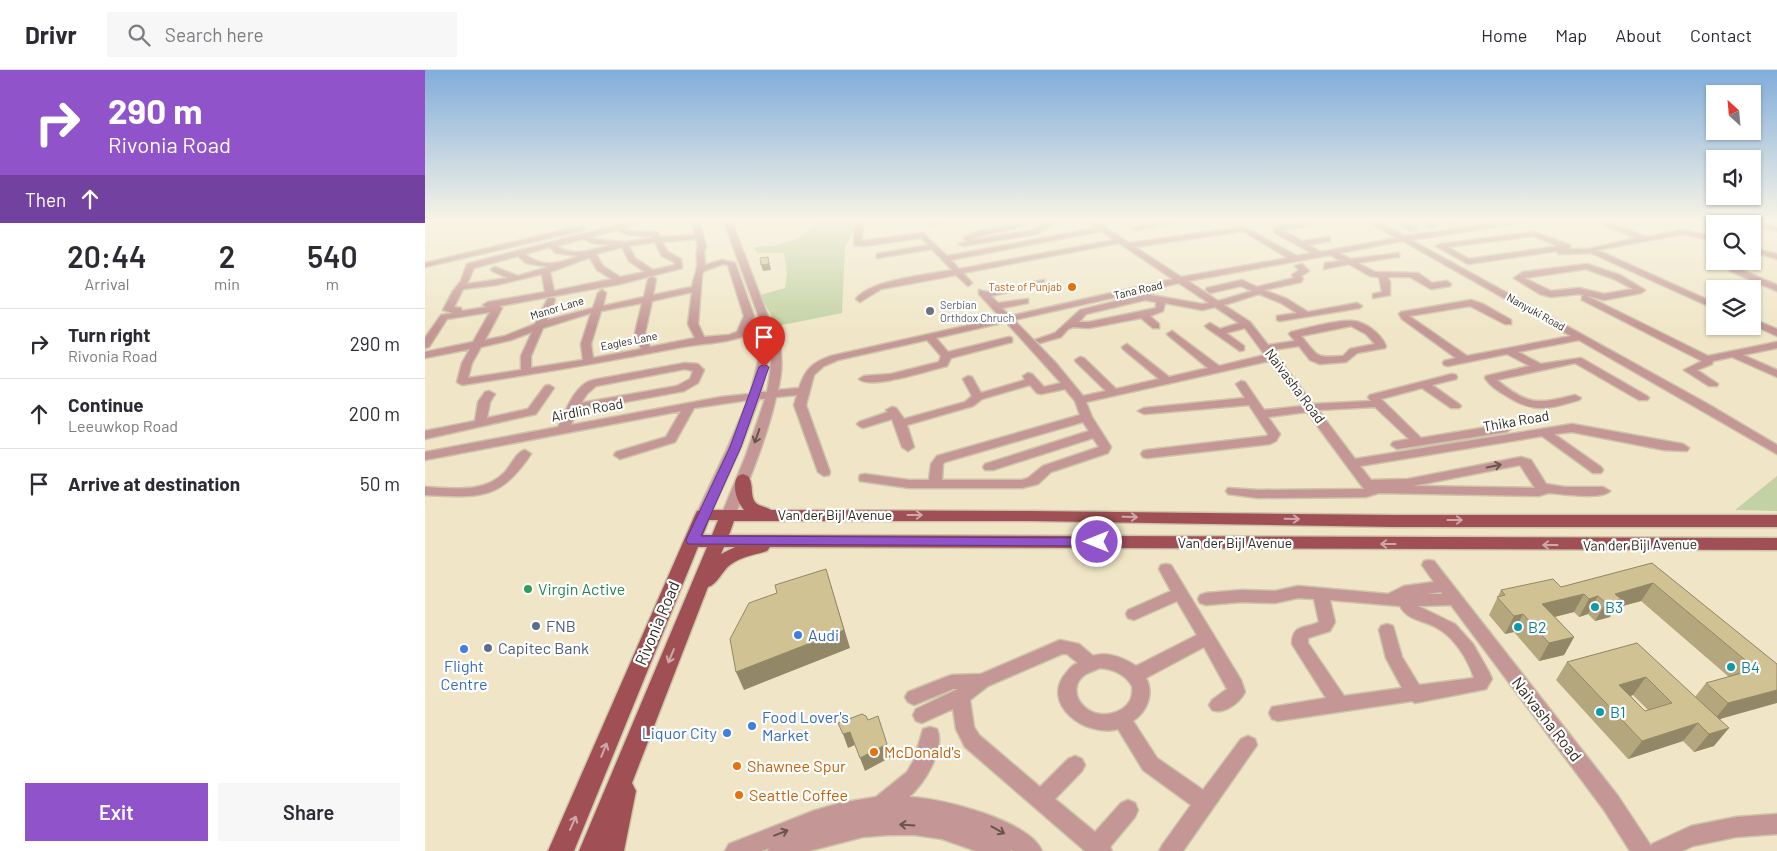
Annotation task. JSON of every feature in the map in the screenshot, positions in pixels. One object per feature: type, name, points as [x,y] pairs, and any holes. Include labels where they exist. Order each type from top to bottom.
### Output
[{"type":"main road","points":[[743,478],[745,501],[748,506],[759,511],[779,514]]},
{"type":"main road","name":"Van der Bijl Avenue","points":[[703,515],[779,514],[1393,520],[1777,519]]},
{"type":"main road","name":"Rivonia Road","points":[[561,851],[703,515]]},
{"type":"main road","name":"Rivonia Road","points":[[592,851],[636,738],[691,611],[717,540],[728,516]]},
{"type":"main road","name":"Van der Bijl Avenue","points":[[692,540],[1569,545],[1777,544]]},
{"type":"main road","points":[[691,611],[715,569],[735,553],[759,546],[857,542]]},
{"type":"main road","points":[[611,851],[636,738]]},
{"type":"street","points":[[425,265],[468,255]]},
{"type":"street","points":[[490,297],[449,311],[451,302],[465,281],[470,266],[506,255]]},
{"type":"street","points":[[522,255],[529,261],[558,267]]},
{"type":"street","points":[[425,352],[441,319],[445,316],[490,297],[516,278],[558,267],[585,255]]},
{"type":"street","points":[[592,255],[600,268],[620,280]]},
{"type":"street","points":[[630,255],[653,276]]},
{"type":"street","points":[[460,287],[490,297],[551,297],[620,280],[653,276],[679,266],[678,261],[668,255]]},
{"type":"street","points":[[702,255],[705,261]]},
{"type":"street","points":[[701,340],[693,324],[698,274],[705,261],[730,255]]},
{"type":"street","name":"Rivonia Road","points":[[728,516],[772,394],[777,369],[776,347],[742,255]]},
{"type":"street","points":[[943,255],[968,283]]},
{"type":"street","points":[[946,258],[960,255]]},
{"type":"street","points":[[860,300],[869,290],[890,280],[957,272],[1044,255]]},
{"type":"street","name":"Naivasha Road","points":[[1142,255],[1215,305],[1247,324],[1370,486]]},
{"type":"street","points":[[1072,324],[1080,314],[1086,311],[1145,297],[1199,307],[1215,305],[1253,294],[1263,287],[1298,280],[1296,275],[1305,271],[1286,255]]},
{"type":"street","name":"Tana Road","points":[[803,391],[809,374],[827,360],[1180,280],[1296,262],[1315,255]]},
{"type":"street","points":[[1338,255],[1373,274],[1383,276],[1414,275],[1431,286],[1447,284]]},
{"type":"street","points":[[1327,268],[1328,265],[1393,255]]},
{"type":"street","name":"Nanyuki Road","points":[[1433,255],[1703,405],[1777,443]]},
{"type":"street","points":[[1457,255],[1468,262],[1513,255]]},
{"type":"street","points":[[1602,255],[1706,302]]},
{"type":"street","points":[[425,261],[438,262]]},
{"type":"street","name":"Eagles Lane","points":[[478,345],[465,367],[462,382],[526,373],[701,340],[739,336],[743,332],[749,318],[731,263],[705,261]]},
{"type":"street","points":[[1617,277],[1641,290],[1604,297],[1579,290],[1551,294],[1543,292],[1519,278],[1523,275],[1583,266],[1596,268],[1617,277],[1641,273]]},
{"type":"street","points":[[495,270],[516,278]]},
{"type":"street","points":[[1735,270],[1777,288]]},
{"type":"street","points":[[526,373],[526,356],[551,297],[548,276],[545,271]]},
{"type":"street","points":[[646,350],[640,333],[653,276]]},
{"type":"street","points":[[1377,296],[1387,293],[1387,282],[1383,276]]},
{"type":"street","points":[[865,478],[909,484],[1013,485],[1028,483],[1047,469],[1104,450],[1105,447],[1086,417],[1080,400],[1042,353],[983,293],[1041,282]]},
{"type":"street","points":[[1210,290],[1242,283],[1284,301],[1305,314]]},
{"type":"street","name":"Manor Lane","points":[[425,352],[478,345],[508,338],[540,325],[597,310],[696,289]]},
{"type":"street","points":[[588,362],[586,344],[602,292]]},
{"type":"street","points":[[478,345],[497,309],[490,297]]},
{"type":"street","points":[[1582,297],[1707,359],[1777,345]]},
{"type":"street","points":[[1040,340],[1058,335],[1066,326],[1072,324],[1087,326],[1159,310],[1161,301]]},
{"type":"street","points":[[996,306],[1025,302]]},
{"type":"street","points":[[1464,359],[1405,317],[1404,314],[1474,303],[1507,322]]},
{"type":"street","points":[[1280,318],[1357,306]]},
{"type":"street","points":[[1143,315],[1156,326]]},
{"type":"street","points":[[1351,323],[1358,325],[1381,344],[1377,347],[1352,352],[1346,358],[1323,361],[1315,359],[1301,344],[1294,335],[1296,332],[1351,323]]},
{"type":"street","points":[[1240,348],[1214,329],[1247,324]]},
{"type":"street","points":[[1761,326],[1777,333]]},
{"type":"street","name":"Rivonia Road","points":[[703,515],[736,447],[755,396],[766,357],[767,327]]},
{"type":"street","points":[[1172,334],[1216,369]]},
{"type":"street","points":[[864,379],[883,379],[935,367],[945,362],[945,356],[930,337]]},
{"type":"street","points":[[1448,363],[1581,337]]},
{"type":"street","points":[[945,356],[1009,340]]},
{"type":"street","points":[[1080,400],[1216,369],[1301,344]]},
{"type":"street","points":[[1127,347],[1166,380]]},
{"type":"street","points":[[1513,350],[1542,367]]},
{"type":"street","points":[[1733,354],[1777,374]]},
{"type":"street","points":[[1707,359],[1708,362],[1705,365],[1689,370],[1713,384]]},
{"type":"street","points":[[1080,360],[1113,392]]},
{"type":"street","points":[[1575,398],[1542,406],[1531,406],[1521,402],[1490,378],[1577,360],[1643,398]]},
{"type":"street","points":[[563,430],[574,408],[585,388],[597,382],[685,366],[694,366],[699,370],[695,381],[679,389],[574,408]]},
{"type":"street","points":[[863,424],[896,416],[969,404],[978,397],[1029,377],[1041,391],[1068,386]]},
{"type":"street","points":[[1418,441],[1379,404],[1374,398],[1375,395],[1452,377]]},
{"type":"street","points":[[968,379],[978,397]]},
{"type":"street","points":[[1147,454],[1269,440],[1274,436],[1274,433],[1241,384]]},
{"type":"street","points":[[1423,384],[1455,406]]},
{"type":"street","points":[[425,435],[502,420],[532,412],[549,388]]},
{"type":"street","points":[[755,396],[803,391],[800,411],[825,472]]},
{"type":"street","points":[[480,424],[484,402],[489,394]]},
{"type":"street","name":"Airdlin Road","points":[[425,456],[690,406],[755,396]]},
{"type":"street","points":[[1144,411],[1252,401]]},
{"type":"street","points":[[1261,414],[1311,408],[1379,404]]},
{"type":"street","name":"Nanyuki Road","points":[[1703,405],[1777,450]]},
{"type":"street","points":[[620,455],[667,441],[674,436],[690,406]]},
{"type":"street","points":[[896,416],[908,447]]},
{"type":"street","points":[[934,485],[937,464],[941,460],[1086,417]]},
{"type":"street","points":[[502,420],[504,441]]},
{"type":"street","points":[[490,444],[502,420]]},
{"type":"street","points":[[1397,445],[1505,428]]},
{"type":"street","name":"Thika Road","points":[[1353,463],[1577,428],[1663,446],[1683,448]]},
{"type":"street","points":[[1543,432],[1597,470]]},
{"type":"street","points":[[989,467],[1096,433]]},
{"type":"street","points":[[425,492],[477,491],[492,487],[505,479],[525,454]]},
{"type":"street","points":[[1370,486],[1401,484],[1521,461],[1527,463],[1543,488],[1565,491],[1603,491]]},
{"type":"street","points":[[1429,478],[1435,483],[1437,491]]},
{"type":"street","points":[[1233,491],[1258,494],[1366,493],[1372,492],[1370,486]]},
{"type":"street","points":[[1370,486],[1437,491],[1539,492],[1543,491],[1543,488]]},
{"type":"street","name":"Naivasha Road","points":[[1429,564],[1611,803],[1642,851]]},
{"type":"street","points":[[1166,569],[1233,680],[1236,689],[1233,695],[1218,705]]},
{"type":"street","points":[[1206,598],[1275,597],[1298,592],[1398,600],[1449,591]]},
{"type":"street","points":[[1134,614],[1181,593]]},
{"type":"street","points":[[1321,593],[1327,622],[1324,627],[1302,634],[1300,636],[1300,644],[1340,705]]},
{"type":"street","points":[[1278,713],[1415,695],[1480,684],[1483,679],[1481,670],[1453,632],[1443,624],[1417,614],[1398,600]]},
{"type":"street","points":[[1387,630],[1394,658],[1415,695]]},
{"type":"street","points":[[1135,675],[1207,637]]},
{"type":"street","points":[[922,715],[961,697],[982,680],[1060,647],[1066,646],[1075,649],[1089,664]]},
{"type":"street","points":[[1099,661],[1119,664],[1135,675],[1139,683],[1140,699],[1130,714],[1122,719],[1099,723],[1087,720],[1077,714],[1067,696],[1068,686],[1072,676],[1079,669],[1089,664],[1099,661]]},
{"type":"street","points":[[914,697],[953,682],[982,680]]},
{"type":"street","points":[[961,697],[965,729],[972,741],[1099,849],[1128,810]]},
{"type":"street","points":[[1122,719],[1150,764],[1205,803]]},
{"type":"street","points":[[879,807],[905,788],[916,776],[926,757],[930,735]]},
{"type":"street","points":[[1170,851],[1248,745]]},
{"type":"street","points":[[1041,800],[1075,765]]},
{"type":"street","points":[[736,851],[840,812],[879,807],[915,808],[961,814],[987,824],[1031,851]]},
{"type":"street","points":[[778,851],[839,831],[867,825],[895,824],[920,825],[955,832],[1001,851]]},
{"type":"street","points":[[1659,851],[1699,834],[1736,827],[1777,824]]},
{"type":"green space","points":[[784,255],[845,255],[842,313],[777,326],[760,295],[785,288],[787,274]]},
{"type":"green space","points":[[1777,476],[1777,511],[1735,510]]},
{"type":"building","points":[[768,257],[769,264],[761,265],[760,258]]},
{"type":"building","points":[[1652,563],[1777,664],[1777,690],[1728,703],[1706,683],[1756,669],[1653,583],[1615,594],[1621,599],[1606,603],[1598,596],[1589,599],[1584,594],[1542,604],[1574,637],[1549,643],[1523,614],[1514,616],[1497,597],[1505,595],[1501,590],[1553,579],[1561,587]]},
{"type":"building","name":"Audi","points":[[826,569],[844,630],[736,672],[730,639],[749,603],[777,593],[775,585]]},
{"type":"building","points":[[1637,643],[1729,728],[1709,734],[1698,723],[1642,741],[1567,662]],"holes":[[[1646,677],[1672,703],[1645,711],[1619,685]]]},
{"type":"building","points":[[862,714],[868,720],[878,716],[887,744],[860,758],[850,732],[843,734],[838,723]]},
{"type":"place","name":"Taste of Punjab","points":[[1072,287]]},
{"type":"place","name":"Serbian Orthdox Chruch","points":[[930,311]]},
{"type":"place","name":"Virgin Active","points":[[528,589]]},
{"type":"place","name":"B3","points":[[1595,607]]},
{"type":"place","name":"FNB","points":[[536,626]]},
{"type":"place","name":"B2","points":[[1518,627]]},
{"type":"place","name":"Audi","points":[[798,635]]},
{"type":"place","name":"Capitec Bank","points":[[488,648]]},
{"type":"place","name":"Flight Centre","points":[[464,649]]},
{"type":"place","name":"B4","points":[[1731,667]]},
{"type":"place","name":"B1","points":[[1600,712]]},
{"type":"place","name":"Food Lover's Market","points":[[752,726]]},
{"type":"place","name":"Liquor City","points":[[727,733]]},
{"type":"place","name":"McDonald's","points":[[874,752]]},
{"type":"place","name":"Shawnee Spur","points":[[737,766]]},
{"type":"place","name":"Seattle Coffee","points":[[739,795]]},
{"type":"route","points":[[764,367],[736,447],[692,540],[1097,542]]}]
